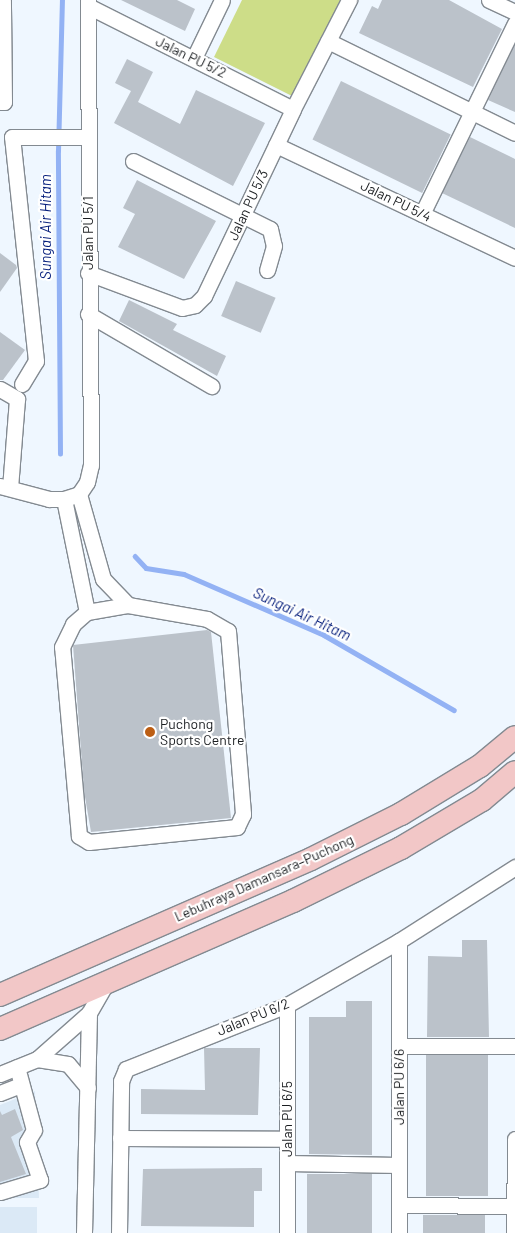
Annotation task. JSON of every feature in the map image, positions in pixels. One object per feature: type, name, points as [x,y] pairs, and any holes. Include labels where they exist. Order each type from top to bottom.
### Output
[{"type":"highway","name":"Lebuhraya Damansara–Puchong","points":[[0,995],[329,850],[400,814],[472,771],[515,737]]},
{"type":"highway","points":[[0,1029],[293,901],[400,848],[482,800],[513,775]]},
{"type":"street","points":[[0,102],[4,102],[3,0]]},
{"type":"street","points":[[194,58],[222,0]]},
{"type":"street","name":"Jalan PU 5/3","points":[[88,273],[182,308],[195,305],[204,296],[293,108],[349,0]]},
{"type":"street","points":[[489,0],[515,12]]},
{"type":"street","name":"Jalan PU 5/2","points":[[88,3],[293,108]]},
{"type":"street","name":"Jalan PU 5/1","points":[[79,494],[87,482],[91,465],[88,314],[88,3]]},
{"type":"street","points":[[422,214],[515,23]]},
{"type":"street","points":[[328,41],[515,133]]},
{"type":"street","points":[[22,384],[36,361],[6,133],[31,137],[88,137]]},
{"type":"street","name":"Jalan PU 5/4","points":[[276,144],[515,258]]},
{"type":"street","points":[[133,161],[270,229],[274,236],[274,246],[267,270]]},
{"type":"street","points":[[88,314],[211,386]]},
{"type":"street","points":[[0,389],[17,399],[5,487],[50,499],[64,499],[79,494],[104,579],[128,605]]},
{"type":"street","points":[[64,499],[87,612]]},
{"type":"street","points":[[128,605],[207,619],[228,631],[243,814],[237,827],[89,842],[81,839],[62,647],[73,624],[87,612],[128,605]]},
{"type":"street","name":"Jalan PU 6/2","points":[[119,1233],[121,1081],[126,1069],[287,1004],[399,941],[515,867]]},
{"type":"street","name":"Jalan PU 6/6","points":[[399,941],[399,1233]]},
{"type":"street","points":[[0,1074],[37,1059],[90,1013],[108,981]]},
{"type":"street","name":"Jalan PU 6/5","points":[[287,1004],[287,1233]]},
{"type":"street","points":[[84,1233],[90,1013]]},
{"type":"street","points":[[399,1046],[515,1046]]},
{"type":"street","points":[[37,1059],[68,1064],[88,1088]]},
{"type":"street","points":[[0,1192],[40,1180],[27,1142],[34,1130],[17,1067]]},
{"type":"street","points":[[0,1093],[21,1085]]},
{"type":"street","points":[[120,1138],[287,1139]]},
{"type":"street","points":[[514,1233],[515,1139]]},
{"type":"street","points":[[287,1163],[399,1165]]},
{"type":"street","points":[[399,1205],[515,1206]]},
{"type":"shaded area","points":[[35,1091],[39,1198],[0,1198],[0,1105]]},
{"type":"shaded area","points":[[0,1207],[37,1207],[37,1233],[0,1233]]},
{"type":"green space","points":[[242,0],[343,0],[294,97],[214,57]]},
{"type":"building","points":[[121,0],[177,0],[195,9],[185,31]]},
{"type":"building","points":[[382,0],[449,0],[502,29],[473,87],[359,33],[372,6],[378,9]]},
{"type":"building","points":[[515,44],[515,112],[488,100]]},
{"type":"building","points":[[127,59],[153,72],[138,102],[180,124],[196,90],[265,123],[233,186],[114,123],[131,91],[115,83]]},
{"type":"building","points":[[341,81],[451,134],[422,193],[313,139]]},
{"type":"building","points":[[470,137],[515,159],[515,228],[442,193]]},
{"type":"building","points":[[137,180],[216,221],[184,279],[118,247],[135,214],[123,208]]},
{"type":"building","points":[[0,253],[16,265],[17,268],[0,292]]},
{"type":"building","points":[[236,281],[276,298],[261,333],[221,316]]},
{"type":"building","points":[[129,300],[177,324],[173,330],[226,356],[217,376],[119,321]]},
{"type":"building","points":[[0,332],[25,350],[3,380],[0,380]]},
{"type":"building","name":"Puchong Sports Centre","points":[[207,630],[211,632],[231,818],[91,832],[84,791],[73,645]]},
{"type":"building","points":[[462,940],[487,940],[489,1037],[427,1037],[428,956],[462,957]]},
{"type":"building","points":[[346,1001],[372,1001],[372,1155],[309,1154],[309,1017],[346,1017]]},
{"type":"building","points":[[204,1048],[260,1048],[258,1115],[141,1114],[141,1089],[205,1090]]},
{"type":"building","points":[[426,1055],[488,1055],[488,1196],[426,1196]]},
{"type":"building","points":[[15,1109],[23,1130],[11,1137],[26,1174],[0,1182],[0,1111],[2,1115]]},
{"type":"building","points":[[262,1168],[262,1191],[254,1191],[254,1227],[141,1226],[143,1169]]},
{"type":"building","points":[[307,1174],[372,1174],[372,1233],[307,1233]]},
{"type":"building","points":[[423,1215],[485,1215],[485,1233],[423,1233]]},
{"type":"waterway","name":"Sungai Air Hitam","points":[[60,454],[58,151],[62,0]]},
{"type":"waterway","name":"Sungai Air Hitam","points":[[135,556],[146,568],[184,574],[324,635],[454,710]]},
{"type":"place","name":"Puchong Sports Centre","points":[[150,732]]}]
